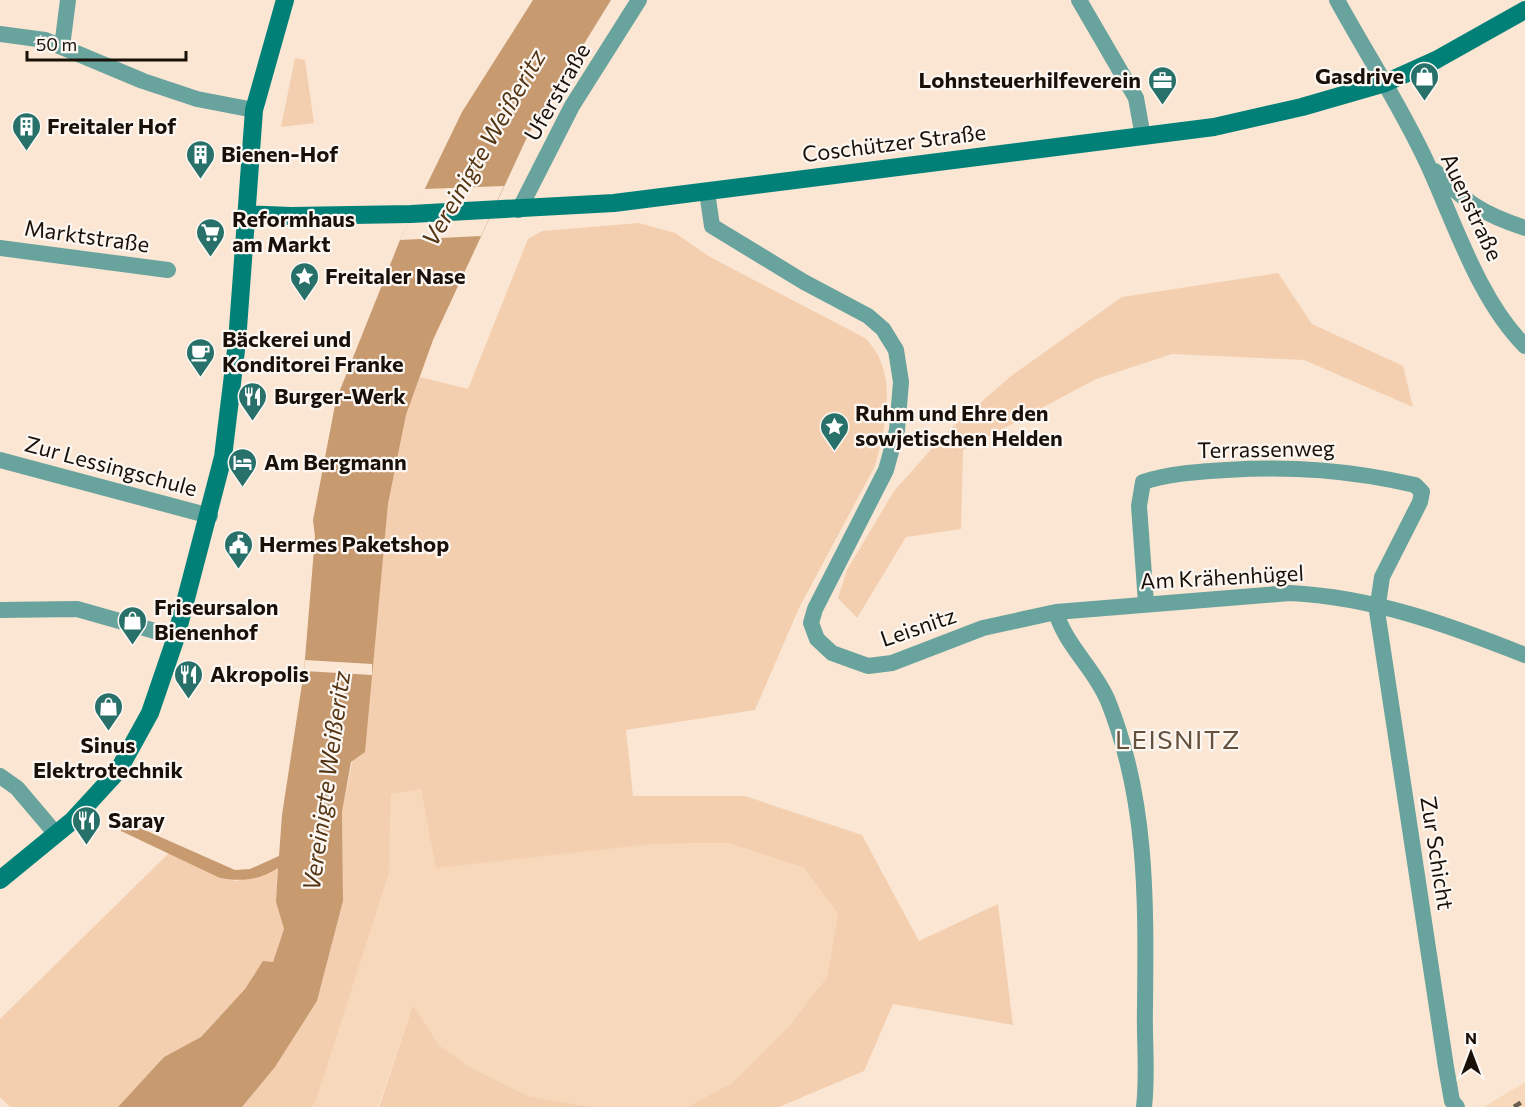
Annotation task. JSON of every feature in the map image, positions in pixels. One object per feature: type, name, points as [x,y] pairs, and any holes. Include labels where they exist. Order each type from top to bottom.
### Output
[{"type":"street","points":[[62,47],[68,0]]},
{"type":"street","points":[[0,880],[93,801],[128,757],[150,713],[176,637],[210,516],[226,439],[237,342],[254,110],[285,0]]},
{"type":"street","name":"Uferstraße","points":[[519,210],[572,106],[639,0]]},
{"type":"street","name":"Auenstraße","points":[[1337,0],[1428,164],[1451,220],[1488,294],[1508,328],[1525,346]]},
{"type":"street","points":[[1081,1],[1137,100],[1143,138]]},
{"type":"street","name":"Coschützer Straße","points":[[245,214],[302,216],[411,214],[605,204],[929,161],[1143,138],[1214,126],[1291,109],[1384,83],[1436,60],[1525,10]]},
{"type":"street","points":[[0,34],[33,37],[143,81],[197,99],[254,110]]},
{"type":"street","points":[[1428,164],[1472,206],[1492,218],[1525,228]]},
{"type":"street","name":"Leisnitz","points":[[707,192],[712,226],[804,282],[868,316],[883,329],[896,350],[901,382],[897,430],[886,470],[815,609],[811,623],[817,639],[832,653],[868,666],[892,663],[983,628],[1056,612]]},
{"type":"street","name":"Marktstraße","points":[[0,248],[168,270]]},
{"type":"street","name":"Zur Lessingschule","points":[[0,459],[210,516]]},
{"type":"street","name":"Terrassenweg","points":[[1146,603],[1139,506],[1143,482],[1168,474],[1297,468],[1354,472],[1415,485],[1422,492],[1411,522],[1382,577],[1378,604]]},
{"type":"street","name":"Am Krähenhügel","points":[[1056,612],[1290,593],[1321,594],[1378,604],[1424,618],[1525,655]]},
{"type":"street","name":"Zur Schicht","points":[[1378,604],[1387,682],[1449,1105]]},
{"type":"street","points":[[0,610],[77,609],[176,637]]},
{"type":"street","points":[[1056,612],[1061,631],[1074,645],[1108,702],[1133,785],[1141,826],[1146,904],[1144,1107]]},
{"type":"street","points":[[0,776],[17,788],[56,834]]},
{"type":"shaded area","points":[[295,58],[305,60],[314,123],[281,127]]},
{"type":"shaded area","points":[[639,223],[675,233],[710,257],[865,338],[876,351],[882,366],[887,399],[883,433],[875,466],[799,608],[755,710],[626,730],[633,796],[745,796],[862,835],[919,941],[998,904],[1013,1025],[893,1004],[864,1071],[779,1107],[687,1107],[732,1083],[790,1025],[827,977],[838,914],[804,868],[728,843],[652,844],[436,868],[421,789],[391,794],[389,873],[316,1100],[312,1107],[242,1107],[275,1067],[317,1001],[343,901],[342,812],[372,664],[388,504],[406,415],[420,377],[468,389],[528,239],[542,231]]},
{"type":"shaded area","points":[[1278,273],[1312,324],[1403,366],[1413,407],[1304,360],[1172,354],[1096,379],[963,450],[961,529],[906,537],[857,618],[838,598],[847,570],[894,491],[945,434],[1011,376],[1122,297]]},
{"type":"shaded area","points":[[421,789],[652,844],[728,843],[804,868],[838,914],[827,977],[790,1025],[732,1083],[687,1107],[592,1107],[528,1096],[468,1066],[439,1045],[413,1005],[378,1107],[312,1107],[389,873],[391,793]]},
{"type":"shaded area","points":[[170,852],[220,878],[237,881],[278,867],[276,902],[284,929],[273,962],[263,962],[245,989],[201,1037],[164,1057],[118,1107],[10,1107],[0,1097],[0,1019]]},
{"type":"shaded area","points":[[413,1005],[439,1045],[468,1066],[528,1096],[592,1107],[379,1107]]},
{"type":"shaded area","points":[[1525,1082],[1525,1107],[1484,1107]]},
{"type":"water","name":"Vereinigte Weißeritz","points":[[533,0],[611,0],[529,133],[433,340],[406,415],[388,504],[365,752],[351,762],[342,812],[343,901],[317,1001],[275,1067],[242,1107],[118,1107],[164,1057],[201,1037],[245,989],[263,961],[273,962],[284,929],[276,902],[278,868],[250,879],[220,878],[121,831],[122,820],[235,870],[250,869],[279,856],[282,815],[304,671],[315,537],[313,520],[336,400],[400,240],[462,112]]},
{"type":"pier","points":[[504,186],[481,236],[400,240],[424,189]]},
{"type":"pier","points":[[305,660],[372,664],[372,675],[304,671]]},
{"type":"railway","points":[[1514,1107],[1525,1100]]},
{"type":"place","name":"Gasdrive","points":[[1425,102]]},
{"type":"place","name":"Lohnsteuerhilfeverein","points":[[1162,106]]},
{"type":"place","name":"Freitaler Hof","points":[[26,152]]},
{"type":"place","name":"Bienen-Hof","points":[[200,180]]},
{"type":"place","name":"Reformhaus am Markt","points":[[211,258]]},
{"type":"place","name":"Freitaler Nase","points":[[304,302]]},
{"type":"place","name":"Bäckerei und Konditorei Franke","points":[[201,378]]},
{"type":"place","name":"Burger-Werk","points":[[253,422]]},
{"type":"place","name":"Ruhm und Ehre den sowjetischen Helden","points":[[834,452]]},
{"type":"place","name":"Am Bergmann","points":[[243,488]]},
{"type":"place","name":"Hermes Paketshop","points":[[238,570]]},
{"type":"place","name":"Friseursalon Bienenhof","points":[[133,646]]},
{"type":"place","name":"Akropolis","points":[[189,700]]},
{"type":"place","name":"Sinus Elektrotechnik","points":[[108,732]]},
{"type":"place","name":"Saray","points":[[87,846]]},
{"type":"district","name":"LEISNITZ","points":[[1178,740]]}]
